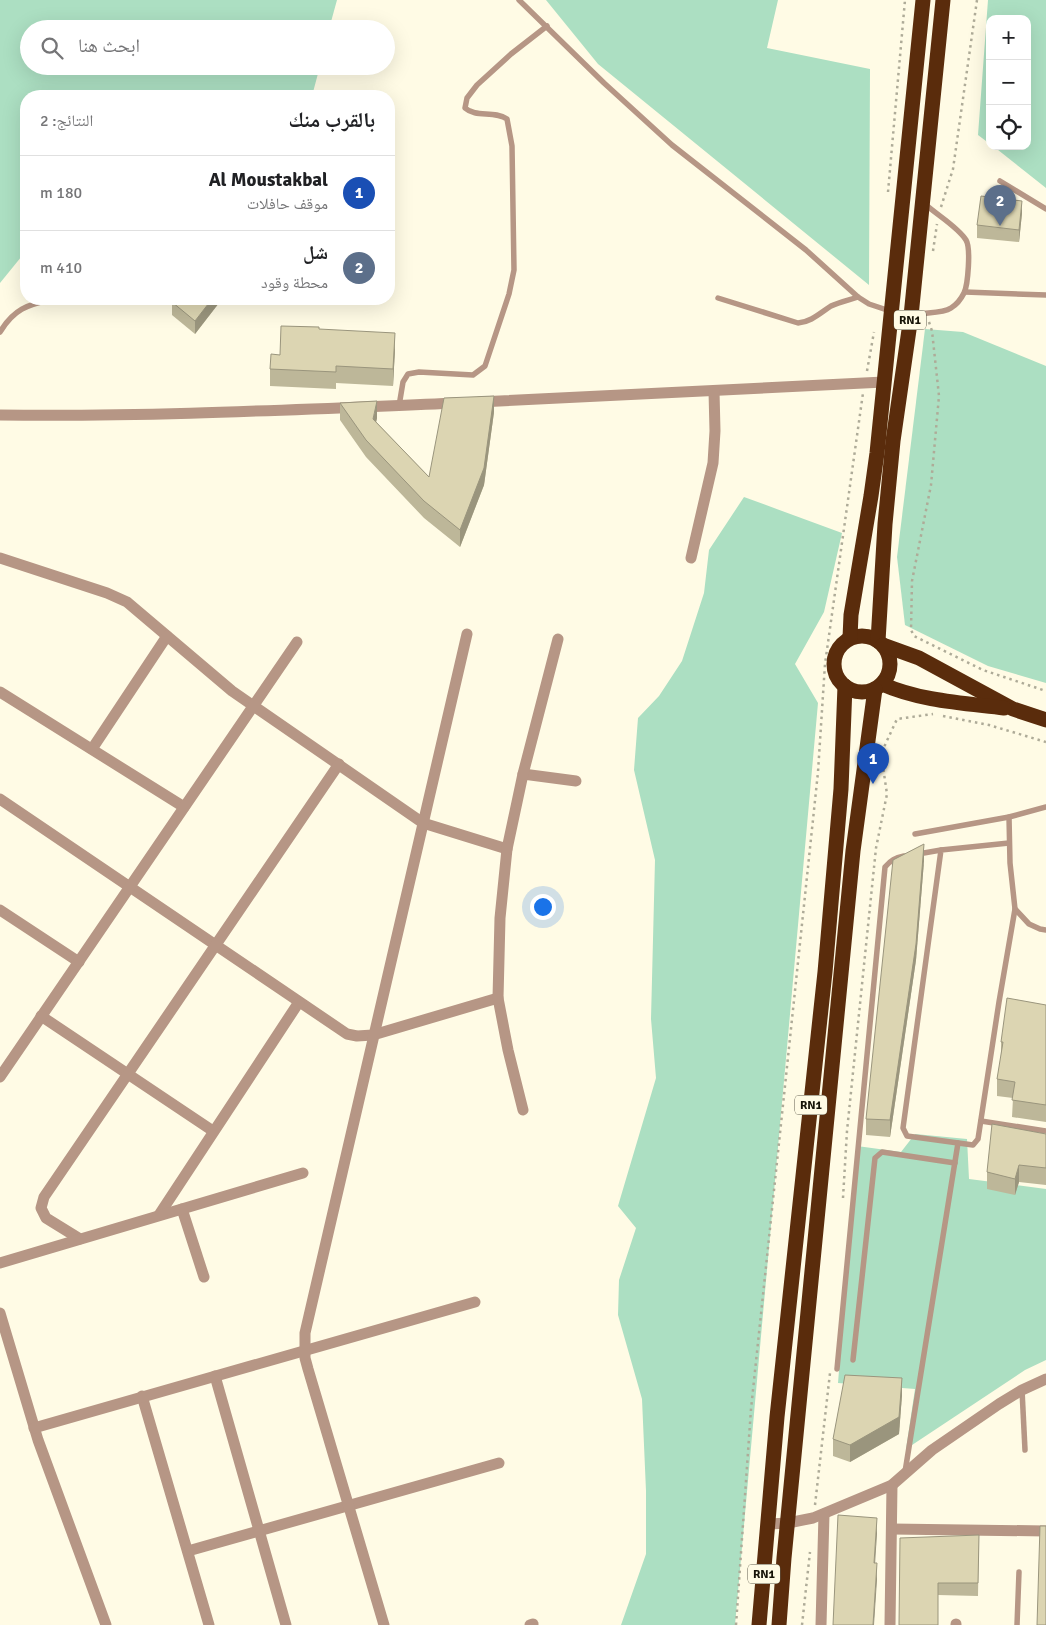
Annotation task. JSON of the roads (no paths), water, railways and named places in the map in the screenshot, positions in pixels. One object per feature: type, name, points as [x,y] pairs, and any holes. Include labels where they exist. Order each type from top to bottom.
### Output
[{"type":"highway","name":"RN1","points":[[759,1625],[777,1417],[825,972],[841,789],[845,686],[840,680],[834,665],[838,649],[850,638],[851,615],[871,496],[884,382],[885,310],[923,0]]},
{"type":"highway","name":"RN1","points":[[780,1625],[788,1523],[853,851],[879,686],[889,672],[890,664],[889,656],[881,643],[884,524],[893,441],[918,314],[922,201],[943,0]]},
{"type":"highway","points":[[850,638],[860,635],[871,636],[881,643],[919,658],[1013,709],[1046,720]]},
{"type":"highway","points":[[845,686],[855,691],[866,691],[879,686],[940,700],[1013,709]]},
{"type":"street","points":[[0,415],[96,416],[399,406],[884,382]]},
{"type":"street","points":[[691,558],[713,463],[715,431],[714,391]]},
{"type":"street","points":[[0,558],[107,593],[127,602],[232,691],[423,822],[508,849]]},
{"type":"street","points":[[384,1625],[308,1369],[305,1333],[467,634]]},
{"type":"street","points":[[92,750],[167,636]]},
{"type":"street","points":[[523,1110],[508,1050],[498,998],[500,918],[508,849],[523,774],[558,639]]},
{"type":"street","points":[[0,1077],[297,642]]},
{"type":"street","points":[[0,692],[184,807]]},
{"type":"street","points":[[80,1239],[46,1218],[42,1213],[41,1202],[340,764]]},
{"type":"street","points":[[523,774],[576,781]]},
{"type":"street","points":[[0,798],[347,1034],[357,1036],[373,1034],[498,998]]},
{"type":"street","points":[[0,910],[79,962]]},
{"type":"street","points":[[160,1215],[299,1002]]},
{"type":"street","points":[[42,1016],[213,1132]]},
{"type":"street","points":[[0,1263],[303,1173]]},
{"type":"street","points":[[182,1209],[204,1277]]},
{"type":"street","points":[[34,1428],[475,1302]]},
{"type":"street","points":[[0,1313],[34,1428],[106,1625]]},
{"type":"street","points":[[215,1376],[286,1625]]},
{"type":"street","points":[[769,1524],[788,1523],[824,1514],[892,1485],[932,1450],[1022,1390],[1046,1379]]},
{"type":"street","points":[[142,1396],[209,1625]]},
{"type":"street","points":[[188,1551],[499,1463]]},
{"type":"street","points":[[890,1625],[892,1485]]},
{"type":"street","points":[[821,1625],[824,1514]]},
{"type":"street","points":[[892,1529],[1046,1531]]},
{"type":"lane","points":[[519,0],[653,128],[806,250],[858,297],[885,310]]},
{"type":"lane","points":[[399,406],[402,382],[408,374],[419,372],[473,375],[485,366],[509,294],[514,270],[512,146],[507,119],[500,114],[471,114],[465,108],[467,98],[477,85],[511,54],[547,26]]},
{"type":"lane","points":[[1000,181],[1046,209]]},
{"type":"lane","points":[[918,314],[944,311],[952,308],[965,292],[969,250],[968,243],[963,236],[922,201]]},
{"type":"lane","points":[[965,292],[1046,295]]},
{"type":"lane","points":[[718,298],[798,323],[813,318],[832,305],[858,297]]},
{"type":"lane","points":[[0,332],[5,324],[21,308],[31,305]]},
{"type":"lane","points":[[915,834],[1009,817],[1046,807]]},
{"type":"lane","points":[[941,850],[903,1128],[907,1136],[974,1145],[978,1139],[1015,909],[1012,893],[1009,817]]},
{"type":"lane","points":[[837,1369],[885,867],[895,858],[941,850],[1009,843]]},
{"type":"lane","points":[[1015,909],[1029,924],[1046,930]]},
{"type":"lane","points":[[999,1002],[1008,1002]]},
{"type":"lane","points":[[981,1121],[1046,1132]]},
{"type":"lane","points":[[905,1474],[958,1143]]},
{"type":"lane","points":[[853,1360],[875,1158],[882,1152],[955,1163]]},
{"type":"lane","points":[[1022,1390],[1026,1450]]},
{"type":"lane","points":[[1017,1625],[1019,1572]]},
{"type":"place","name":"شل","points":[[1000,226]]},
{"type":"place","name":"Al Moustakbal","points":[[873,784]]}]
